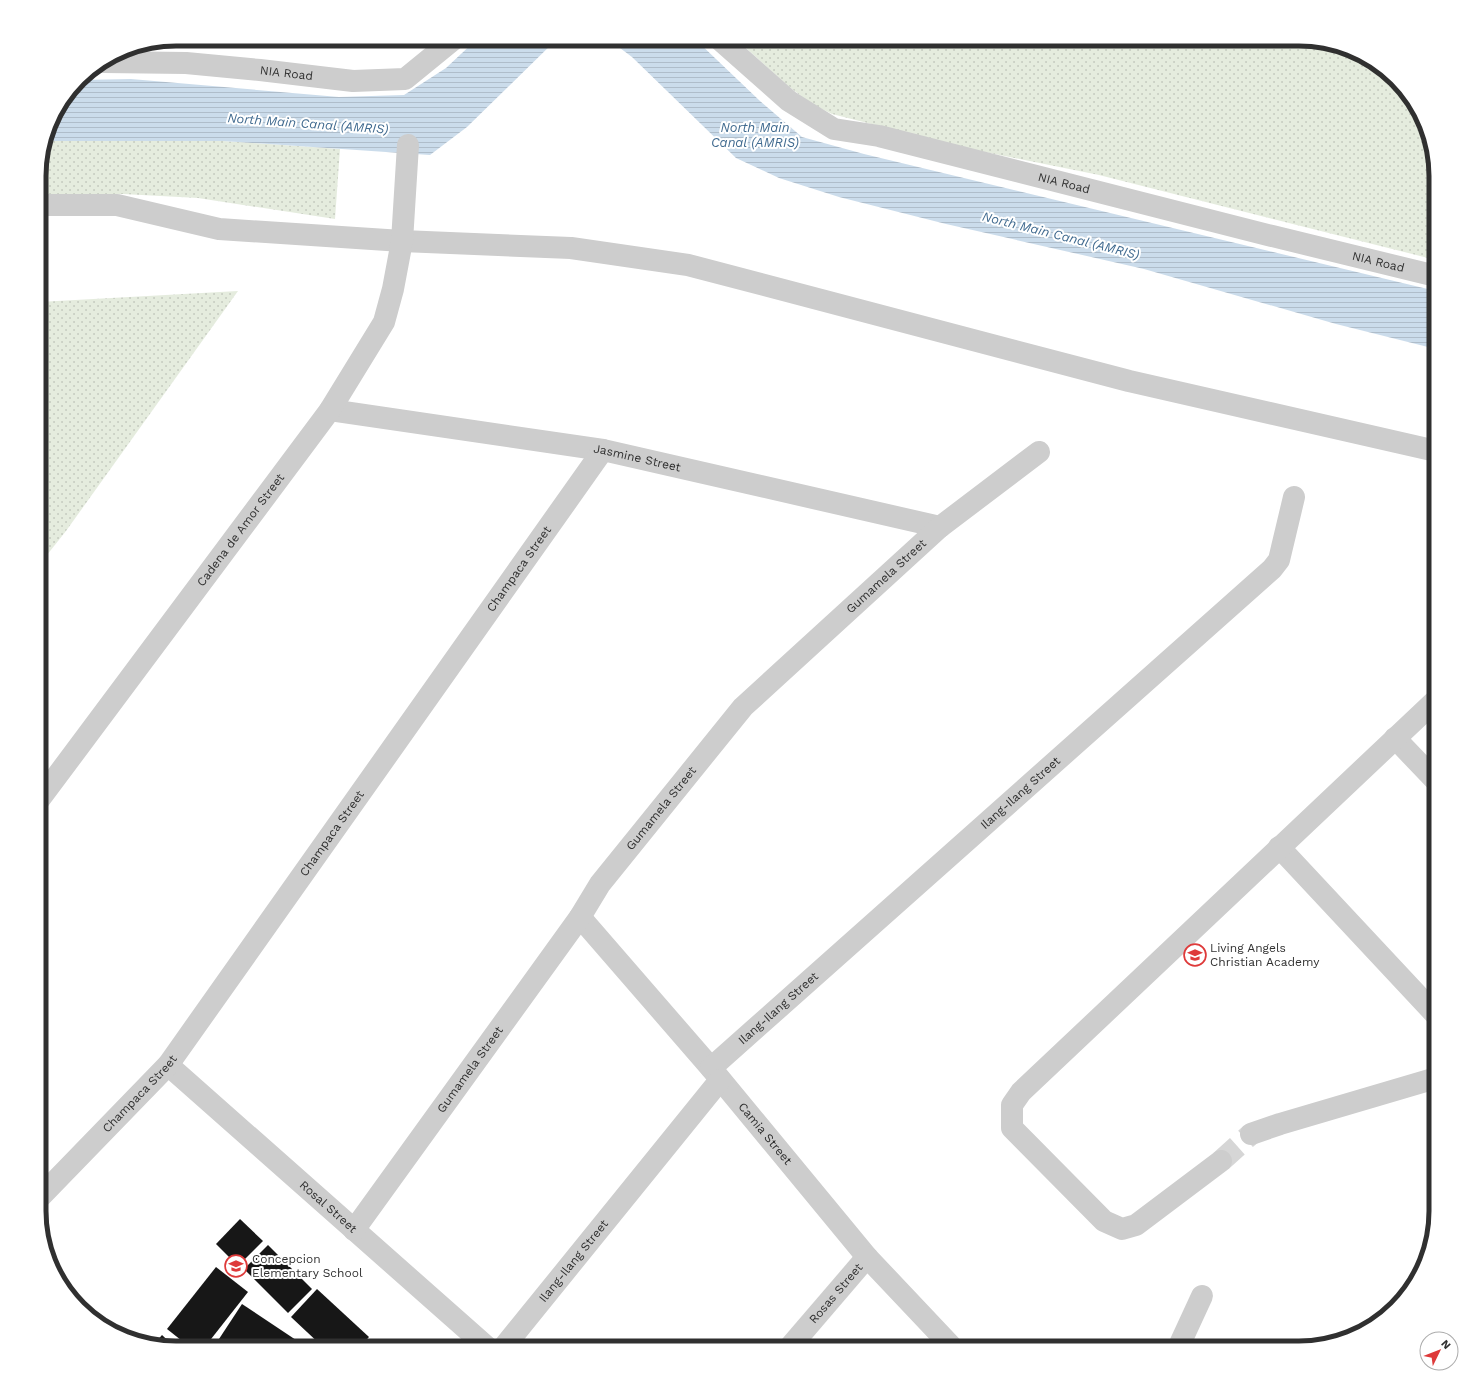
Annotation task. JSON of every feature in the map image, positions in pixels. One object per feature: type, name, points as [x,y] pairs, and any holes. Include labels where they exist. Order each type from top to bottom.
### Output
[{"type":"street","name":"NIA Road","points":[[113,62],[186,63],[260,70],[353,82],[405,79],[445,46]]},
{"type":"street","name":"NIA Road","points":[[727,46],[789,101],[834,129],[879,136],[1429,274]]},
{"type":"street","name":"Cadena de Amor Street","points":[[46,791],[330,410],[384,322],[393,289],[402,241],[408,145]]},
{"type":"street","points":[[46,205],[117,205],[219,229],[402,241],[571,248],[688,265],[1129,381],[1429,448]]},
{"type":"street","name":"Jasmine Street","points":[[330,410],[603,450],[940,527]]},
{"type":"street","name":"Champaca Street","points":[[46,1191],[168,1065],[603,450]]},
{"type":"street","name":"Gumamela Street","points":[[354,1230],[580,917],[600,884],[743,706],[940,527],[1039,452]]},
{"type":"street","name":"Ilang-Ilang Street","points":[[508,1341],[715,1074],[1272,569],[1280,560],[1294,497]]},
{"type":"street","points":[[1221,1161],[1136,1225],[1122,1229],[1104,1221],[1012,1128],[1012,1105],[1021,1092],[1429,706]]},
{"type":"street","points":[[1395,738],[1429,774]]},
{"type":"street","points":[[1279,847],[1429,1008]]},
{"type":"street","name":"Camia Street","points":[[580,917],[715,1074],[867,1257],[946,1341]]},
{"type":"street","name":"Rosal Street","points":[[168,1065],[480,1341]]},
{"type":"street","points":[[1251,1134],[1429,1080]]},
{"type":"street","name":"Rosas Street","points":[[795,1341],[867,1257]]},
{"type":"street","points":[[1181,1341],[1202,1296]]},
{"type":"shaded area","points":[[182,46],[183,48],[155,47]]},
{"type":"shaded area","points":[[744,46],[1300,46],[1325,48],[1357,59],[1385,78],[1412,111],[1425,142],[1429,167],[1429,258],[1099,175],[970,149],[832,114],[810,103],[787,85]]},
{"type":"shaded area","points":[[50,141],[223,141],[340,149],[335,219],[198,198],[123,194],[46,195],[46,167]]},
{"type":"shaded area","points":[[238,291],[66,531],[46,556],[46,302]]},
{"type":"water","name":"North Main Canal (AMRIS)","points":[[470,46],[550,46],[467,127],[430,155],[223,141],[50,141],[63,111],[88,80],[131,79],[339,97],[404,95],[446,68]]},
{"type":"water","name":"North Main Canal (AMRIS)","points":[[617,46],[702,46],[760,101],[802,137],[864,154],[1429,289],[1429,347],[1336,324],[1144,269],[946,224],[839,197],[779,178],[736,158],[632,57]]},
{"type":"building","points":[[240,1219],[263,1241],[238,1266],[216,1244]]},
{"type":"building","points":[[268,1245],[312,1289],[288,1313],[244,1269]]},
{"type":"building","points":[[216,1267],[248,1292],[210,1341],[182,1341],[167,1329]]},
{"type":"building","points":[[317,1289],[369,1337],[365,1341],[317,1341],[291,1317]]},
{"type":"building","points":[[242,1304],[298,1341],[218,1341]]},
{"type":"building","points":[[162,1335],[168,1341],[167,1341],[158,1340]]},
{"type":"tunnel","points":[[1221,1161],[1251,1134]]},
{"type":"place","name":"Living Angels Christian Academy","points":[[1195,955]]},
{"type":"place","name":"Concepcion Elementary School","points":[[236,1266]]}]
